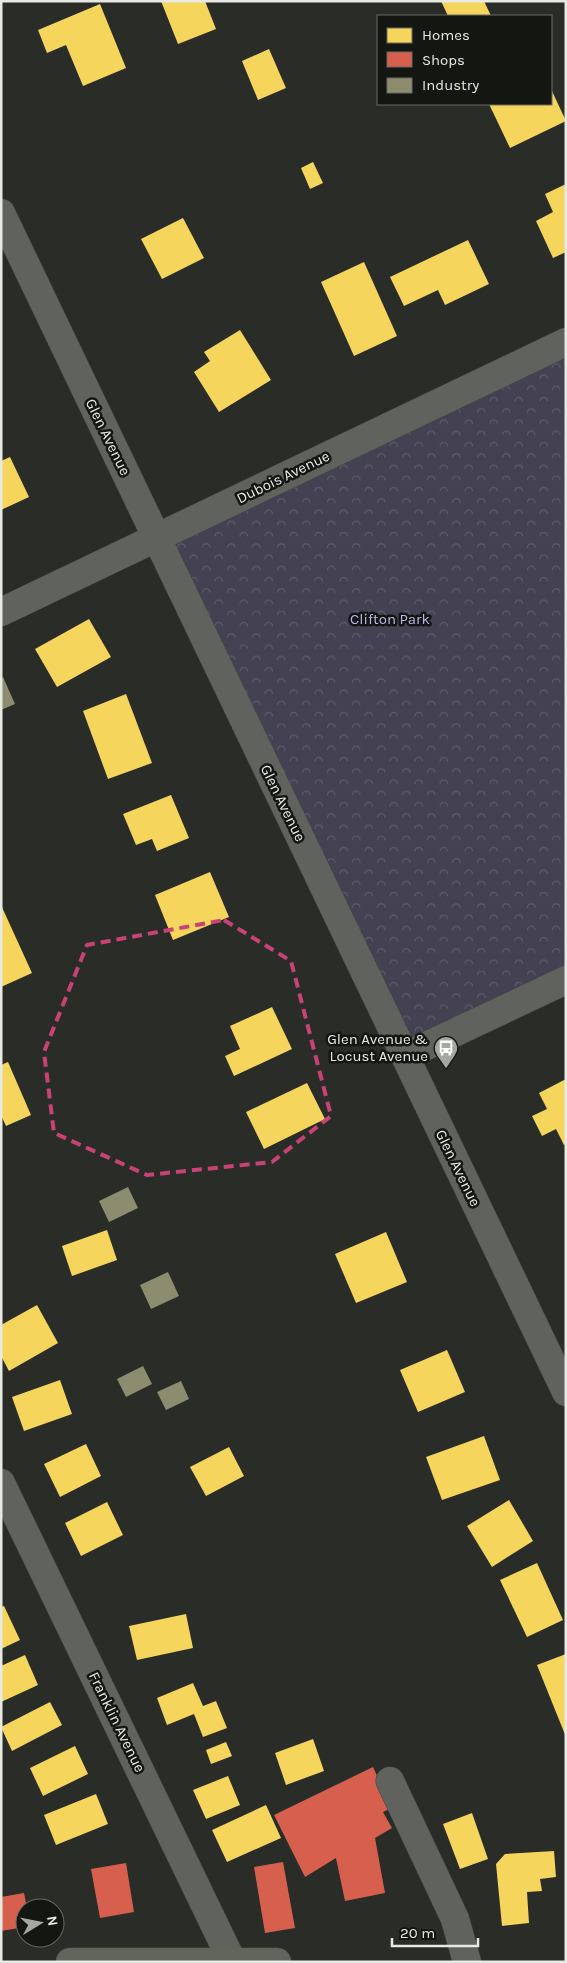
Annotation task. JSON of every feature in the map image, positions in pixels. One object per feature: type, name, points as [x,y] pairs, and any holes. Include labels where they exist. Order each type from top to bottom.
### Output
[{"type":"main road","points":[[70,1962],[277,1962]]},
{"type":"street","name":"Glen Avenue","points":[[1,213],[566,1392]]},
{"type":"street","name":"Dubois Avenue","points":[[1,612],[566,342]]},
{"type":"street","points":[[405,1056],[566,980]]},
{"type":"street","name":"Franklin Avenue","points":[[1,1483],[232,1962]]},
{"type":"street","points":[[390,1780],[455,1919],[468,1962]]},
{"type":"highlighted area","points":[[224,920],[291,961],[331,1116],[272,1162],[147,1175],[54,1133],[44,1052],[87,945]]},
{"type":"green space","name":"Clifton Park","points":[[566,342],[566,980],[405,1056],[156,538]]},
{"type":"building: Homes","points":[[161,1],[205,1],[216,29],[178,44]]},
{"type":"building: Homes","points":[[441,1],[484,1],[491,15],[448,15]]},
{"type":"building: Homes","points":[[100,4],[126,68],[83,86],[66,45],[47,53],[38,30]]},
{"type":"building: Homes","points":[[269,49],[286,88],[258,100],[242,61]]},
{"type":"building: Homes","points":[[552,91],[566,121],[510,148],[489,105],[552,105]]},
{"type":"building: Homes","points":[[313,162],[323,183],[310,189],[301,168]]},
{"type":"building: Homes","points":[[566,184],[566,252],[553,258],[536,221],[553,212],[545,194]]},
{"type":"building: Homes","points":[[183,218],[204,258],[162,279],[141,239]]},
{"type":"building: Homes","points":[[468,240],[489,284],[445,305],[438,290],[404,306],[390,277]]},
{"type":"building: Homes","points":[[364,262],[397,336],[354,356],[321,282]]},
{"type":"building: Homes","points":[[240,330],[271,380],[219,412],[194,372],[210,361],[204,352]]},
{"type":"building: Homes","points":[[10,457],[29,497],[1,510],[1,461]]},
{"type":"building: Homes","points":[[89,619],[111,657],[57,687],[35,649]]},
{"type":"building: Homes","points":[[126,694],[152,763],[108,779],[83,711]]},
{"type":"building: Homes","points":[[171,795],[189,838],[157,851],[152,839],[136,845],[123,814]]},
{"type":"building: Homes","points":[[210,872],[229,917],[173,940],[155,895]]},
{"type":"building: Homes","points":[[1,905],[32,973],[1,987]]},
{"type":"building: Homes","points":[[272,1007],[292,1049],[234,1076],[225,1056],[240,1049],[230,1026]]},
{"type":"building: Homes","points":[[8,1062],[31,1115],[6,1126],[1,1115],[1,1065]]},
{"type":"building: Homes","points":[[566,1079],[566,1144],[564,1145],[556,1129],[542,1136],[532,1116],[547,1109],[539,1093]]},
{"type":"building: Homes","points":[[307,1083],[325,1119],[264,1149],[246,1112]]},
{"type":"building: Homes","points":[[107,1230],[117,1260],[72,1276],[62,1246]]},
{"type":"building: Homes","points":[[386,1232],[407,1282],[356,1303],[335,1254]]},
{"type":"building: Homes","points":[[37,1305],[58,1343],[9,1371],[1,1356],[1,1325]]},
{"type":"building: Homes","points":[[447,1350],[465,1392],[418,1412],[400,1370]]},
{"type":"building: Homes","points":[[60,1380],[72,1414],[24,1431],[12,1397]]},
{"type":"building: Homes","points":[[484,1436],[500,1480],[442,1500],[426,1457]]},
{"type":"building: Homes","points":[[86,1444],[101,1476],[60,1497],[44,1464]]},
{"type":"building: Homes","points":[[229,1447],[244,1476],[206,1496],[190,1467]]},
{"type":"building: Homes","points":[[509,1500],[533,1541],[492,1567],[467,1526]]},
{"type":"building: Homes","points":[[107,1502],[123,1535],[81,1556],[65,1523]]},
{"type":"building: Homes","points":[[537,1563],[563,1620],[527,1637],[500,1580]]},
{"type":"building: Homes","points":[[4,1606],[20,1640],[1,1649],[1,1607]]},
{"type":"building: Homes","points":[[186,1614],[193,1648],[137,1660],[129,1626]]},
{"type":"building: Homes","points":[[566,1654],[566,1737],[537,1665]]},
{"type":"building: Homes","points":[[25,1655],[38,1685],[1,1702],[1,1666]]},
{"type":"building: Homes","points":[[193,1683],[203,1706],[216,1701],[227,1728],[203,1737],[194,1714],[167,1725],[157,1698]]},
{"type":"building: Homes","points":[[50,1702],[62,1725],[12,1751],[1,1727]]},
{"type":"building: Homes","points":[[313,1739],[324,1771],[286,1785],[275,1753]]},
{"type":"building: Homes","points":[[226,1742],[232,1756],[211,1764],[206,1750]]},
{"type":"building: Homes","points":[[75,1746],[88,1774],[43,1796],[30,1768]]},
{"type":"building: Homes","points":[[228,1776],[240,1805],[206,1819],[193,1790]]},
{"type":"building: Homes","points":[[96,1794],[108,1824],[56,1845],[44,1815]]},
{"type":"building: Homes","points":[[266,1805],[281,1838],[227,1862],[212,1830]]},
{"type":"building: Homes","points":[[472,1813],[488,1859],[460,1869],[443,1824]]},
{"type":"building: Homes","points":[[554,1851],[556,1877],[540,1879],[542,1891],[527,1892],[529,1923],[502,1926],[496,1864],[505,1854]]},
{"type":"building: Shops","points":[[373,1767],[392,1808],[383,1812],[392,1828],[375,1838],[385,1893],[345,1901],[336,1858],[305,1877],[274,1815]]},
{"type":"building: Shops","points":[[283,1862],[295,1928],[265,1933],[254,1867]]},
{"type":"building: Shops","points":[[126,1863],[134,1912],[100,1918],[91,1869]]},
{"type":"building: Shops","points":[[24,1893],[25,1898],[15,1898],[15,1929],[1,1931],[1,1897]]},
{"type":"building: Industry","points":[[3,677],[15,704],[1,710],[1,678]]},
{"type":"building: Industry","points":[[128,1187],[138,1208],[109,1222],[99,1201]]},
{"type":"building: Industry","points":[[168,1272],[179,1296],[151,1309],[140,1285]]},
{"type":"building: Industry","points":[[143,1366],[152,1384],[126,1397],[117,1379]]},
{"type":"building: Industry","points":[[181,1381],[189,1399],[166,1410],[157,1392]]},
{"type":"place","name":"Glen Avenue & Locust Avenue","points":[[446,1069]]}]
